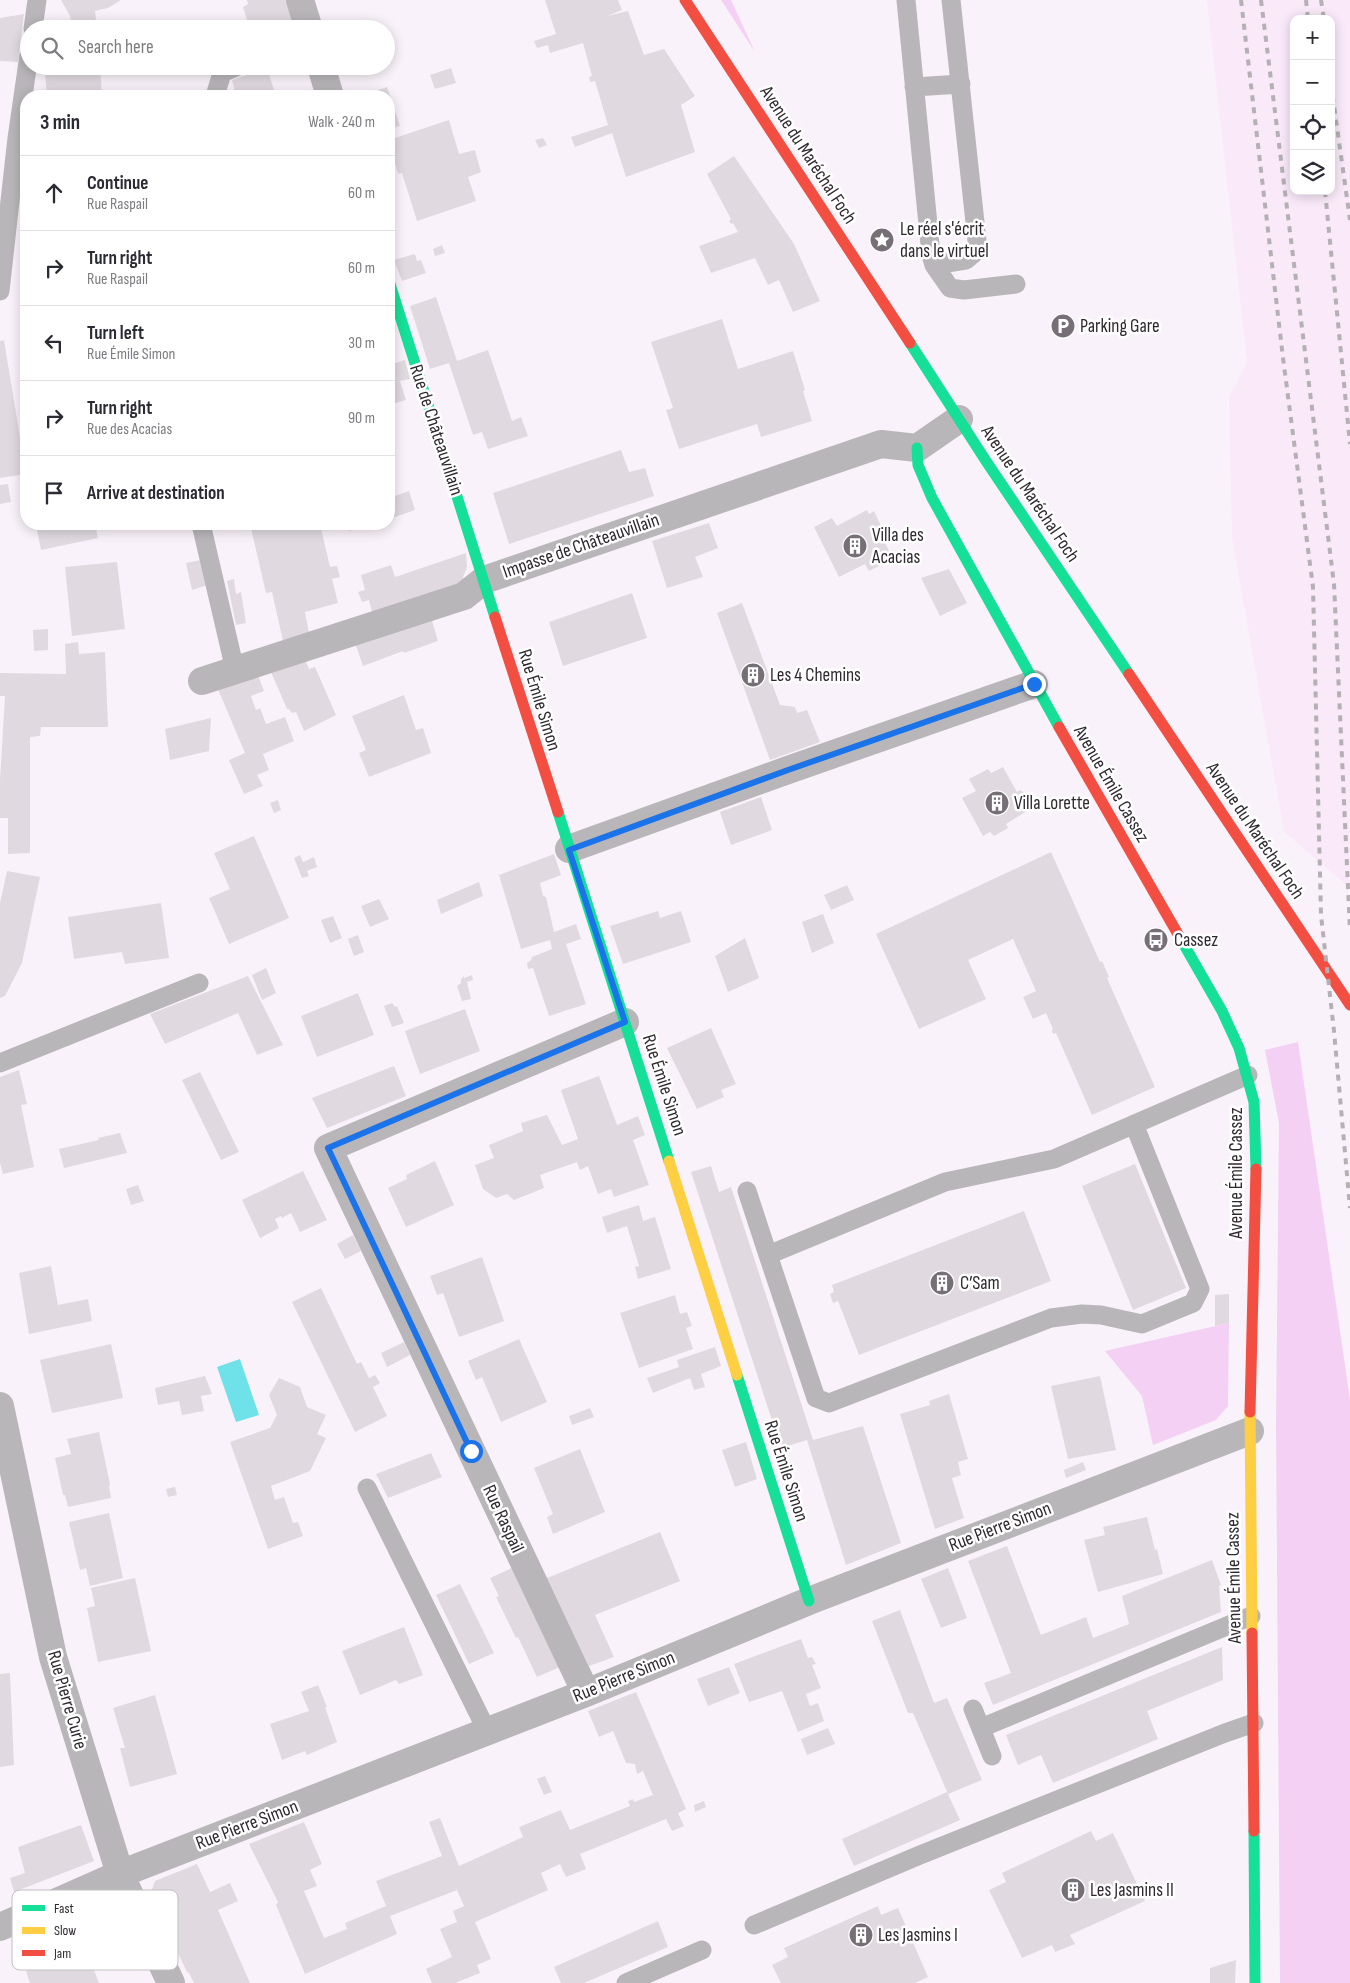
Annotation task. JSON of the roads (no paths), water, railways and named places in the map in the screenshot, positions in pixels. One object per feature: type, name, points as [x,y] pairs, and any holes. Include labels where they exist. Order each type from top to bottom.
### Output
[{"type":"street","points":[[300,0],[306,20]]},
{"type":"street","name":"Avenue du Maréchal Foch","points":[[685,0],[986,461],[1350,1005]]},
{"type":"street","points":[[324,75],[328,90]]},
{"type":"street","name":"Rue de Châteauvillain","points":[[395,300],[484,580]]},
{"type":"street","points":[[917,448],[960,420]]},
{"type":"street","name":"Impasse de Châteauvillain","points":[[202,681],[464,596],[484,580],[881,444],[917,448]]},
{"type":"street","name":"Avenue Émile Cassez","points":[[917,448],[918,465],[932,498],[1034,684],[1222,1011],[1239,1048],[1254,1102],[1256,1155],[1250,1431],[1255,1983]]},
{"type":"street","name":"Rue Émile Simon","points":[[484,580],[809,1601]]},
{"type":"street","points":[[569,850],[788,770],[1034,684]]},
{"type":"street","name":"Rue Raspail","points":[[586,1693],[328,1148],[625,1022]]},
{"type":"street","name":"Rue Pierre Curie","points":[[0,1406],[53,1657],[120,1874],[127,1890]]},
{"type":"street","name":"Rue Pierre Simon","points":[[84,1890],[120,1874],[586,1693],[809,1601],[1250,1431]]},
{"type":"street","name":"Rue Pierre Simon","points":[[0,1927],[12,1922]]},
{"type":"street","name":"Rue Pierre Curie","points":[[165,1970],[171,1983]]},
{"type":"lane","points":[[34,20],[37,0]]},
{"type":"lane","points":[[906,0],[931,255],[934,265],[950,288],[964,290],[1016,284]]},
{"type":"lane","points":[[934,265],[966,260],[978,250],[951,0]]},
{"type":"lane","points":[[24,90],[26,75]]},
{"type":"lane","points":[[217,90],[221,75]]},
{"type":"lane","points":[[914,87],[961,84]]},
{"type":"lane","points":[[0,291],[20,117]]},
{"type":"lane","points":[[202,530],[236,670]]},
{"type":"lane","points":[[0,1063],[199,983]]},
{"type":"lane","points":[[768,1255],[945,1182],[1054,1159],[1248,1075]]},
{"type":"lane","points":[[747,1191],[816,1398],[829,1404],[1051,1318],[1082,1314],[1101,1315],[1142,1324],[1193,1303],[1200,1289],[1134,1124]]},
{"type":"lane","points":[[367,1488],[487,1731]]},
{"type":"lane","points":[[981,1728],[1251,1616]]},
{"type":"lane","points":[[973,1708],[992,1756]]},
{"type":"lane","points":[[754,1925],[920,1855],[1254,1723]]},
{"type":"lane","points":[[626,1983],[702,1950]]},
{"type":"water","points":[[240,1359],[259,1415],[236,1422],[217,1367]]},
{"type":"railway","points":[[1241,0],[1283,358],[1313,587],[1321,915],[1334,1031],[1350,1208]]},
{"type":"railway","points":[[1261,0],[1334,584],[1350,931]]},
{"type":"railway","points":[[1306,0],[1308,15]]},
{"type":"railway","points":[[1321,0],[1323,15]]},
{"type":"railway","points":[[1334,105],[1350,220]]},
{"type":"railway","points":[[1325,195],[1350,444]]},
{"type":"place","name":"Le réel s'écrit dans le virtuel","points":[[882,240]]},
{"type":"place","name":"Parking Gare","points":[[1063,326]]},
{"type":"place","name":"Villa des Acacias","points":[[855,546]]},
{"type":"place","name":"Les 4 Chemins","points":[[753,675]]},
{"type":"place","name":"Villa Lorette","points":[[997,803]]},
{"type":"place","name":"Cassez","points":[[1156,940]]},
{"type":"place","name":"C’Sam","points":[[942,1283]]},
{"type":"place","name":"Les Jasmins II","points":[[1073,1890]]},
{"type":"place","name":"Les Jasmins I","points":[[861,1935]]}]
